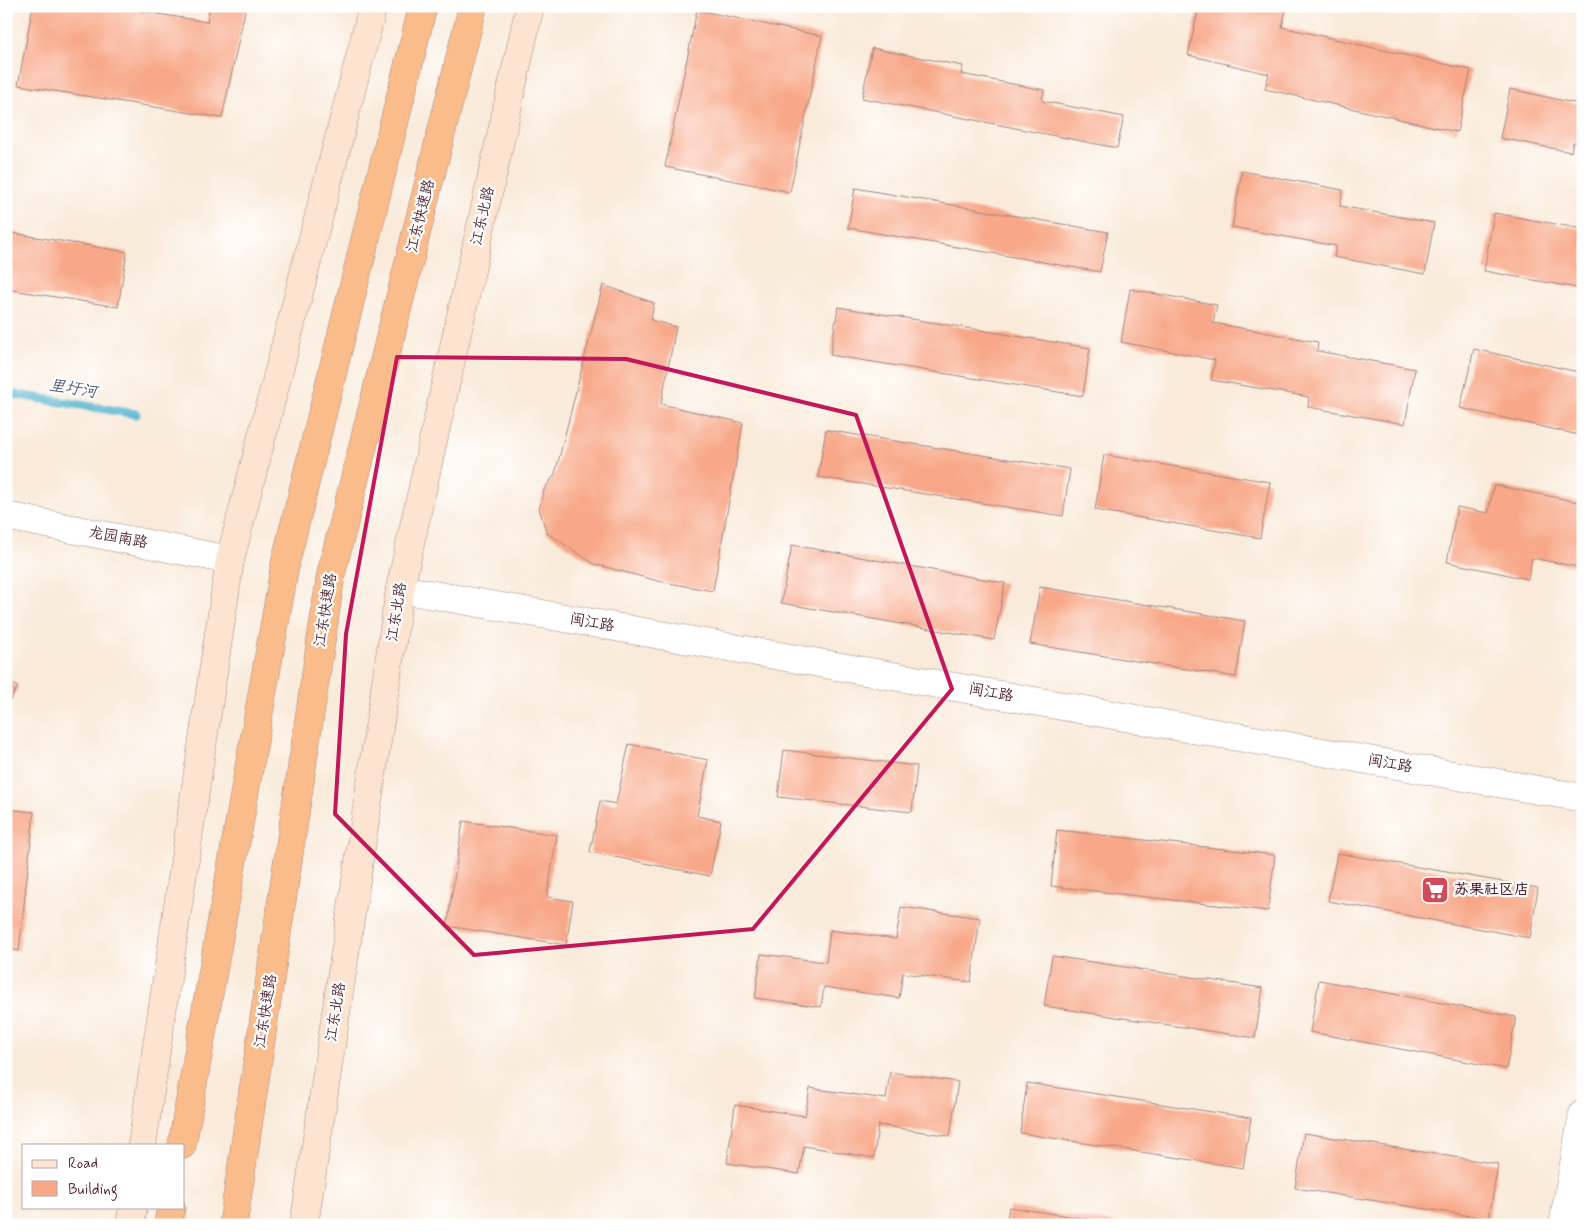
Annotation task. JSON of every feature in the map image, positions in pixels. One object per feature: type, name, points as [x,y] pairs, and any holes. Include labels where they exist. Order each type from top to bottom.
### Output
[{"type":"highway","points":[[182,1144],[286,560],[423,6]]},
{"type":"highway","name":"江东快速路","points":[[233,1225],[332,574],[473,6]]},
{"type":"highway","points":[[168,1225],[171,1208]]},
{"type":"main road","points":[[142,1144],[230,560],[373,6]]},
{"type":"main road","name":"江东北路","points":[[304,1225],[400,589],[530,6]]},
{"type":"main road","points":[[130,1225],[133,1208]]},
{"type":"street","name":"龙园南路","points":[[6,516],[230,560]]},
{"type":"street","name":"闽江路","points":[[400,589],[1583,798]]},
{"type":"street","points":[[1563,1225],[1583,1114]]},
{"type":"highlighted area","points":[[397,357],[626,359],[856,415],[952,689],[753,929],[474,955],[335,814],[346,634]]},
{"type":"building","points":[[33,6],[110,6],[207,22],[210,6],[246,6],[222,118],[18,85]]},
{"type":"building","points":[[1130,6],[1156,6],[1155,12]]},
{"type":"building","points":[[1199,6],[1287,6],[1282,27],[1471,70],[1457,132],[1265,89],[1269,74],[1188,55]]},
{"type":"building","points":[[697,10],[822,36],[790,192],[665,167]]},
{"type":"building","points":[[872,48],[963,66],[961,74],[1044,90],[1042,101],[1124,117],[1117,148],[862,98]]},
{"type":"building","points":[[1510,89],[1583,105],[1583,144],[1573,142],[1571,152],[1500,138]]},
{"type":"building","points":[[1242,171],[1343,190],[1340,206],[1434,223],[1425,274],[1334,257],[1336,246],[1232,227]]},
{"type":"building","points":[[855,188],[1108,232],[1100,272],[848,228]]},
{"type":"building","points":[[1494,213],[1583,229],[1583,289],[1484,271]]},
{"type":"building","points":[[6,232],[127,252],[118,307],[6,289]]},
{"type":"building","points":[[603,285],[654,303],[651,320],[676,327],[661,404],[743,423],[713,591],[658,581],[594,564],[547,533],[539,509],[544,490],[555,474]]},
{"type":"building","points":[[1130,289],[1217,305],[1213,323],[1318,342],[1317,351],[1415,369],[1405,424],[1308,407],[1309,397],[1211,380],[1215,360],[1121,342]]},
{"type":"building","points":[[838,307],[1090,348],[1083,396],[830,355]]},
{"type":"building","points":[[1474,349],[1583,373],[1583,436],[1460,408]]},
{"type":"building","points":[[826,430],[1070,469],[1063,516],[818,477]]},
{"type":"building","points":[[1104,455],[1270,482],[1260,538],[1095,510]]},
{"type":"building","points":[[1494,485],[1583,503],[1583,568],[1532,558],[1528,579],[1447,562],[1457,507],[1488,513]]},
{"type":"building","points":[[792,545],[1005,583],[994,640],[781,603]]},
{"type":"building","points":[[1040,587],[1245,621],[1236,677],[1030,644]]},
{"type":"building","points":[[6,680],[18,687],[6,707]]},
{"type":"building","points":[[629,744],[708,760],[697,816],[721,821],[710,876],[590,852],[600,801],[616,804]]},
{"type":"building","points":[[784,750],[917,766],[912,812],[778,797]]},
{"type":"building","points":[[6,809],[34,812],[19,951],[6,949]]},
{"type":"building","points":[[463,821],[557,835],[547,897],[573,901],[566,945],[447,926]]},
{"type":"building","points":[[1057,830],[1275,855],[1268,911],[1051,886]]},
{"type":"building","points":[[1337,853],[1538,888],[1530,938],[1328,901]]},
{"type":"building","points":[[901,907],[980,918],[971,982],[903,973],[899,998],[824,987],[821,1007],[755,998],[761,954],[826,962],[830,930],[896,939]]},
{"type":"building","points":[[1052,956],[1263,988],[1255,1038],[1044,1006]]},
{"type":"building","points":[[1319,980],[1516,1017],[1506,1069],[1310,1032]]},
{"type":"building","points":[[890,1072],[958,1082],[950,1136],[878,1125],[874,1158],[804,1146],[799,1174],[727,1163],[735,1105],[805,1116],[810,1088],[886,1099]]},
{"type":"building","points":[[1027,1083],[1251,1118],[1243,1168],[1020,1133]]},
{"type":"building","points":[[1304,1133],[1498,1164],[1489,1219],[1295,1188]]},
{"type":"building","points":[[1009,1207],[1120,1224],[1120,1225],[1006,1225]]},
{"type":"waterway","name":"里圩河","points":[[6,393],[136,414]]},
{"type":"place","name":"苏果社区店","points":[[1435,890]]}]
